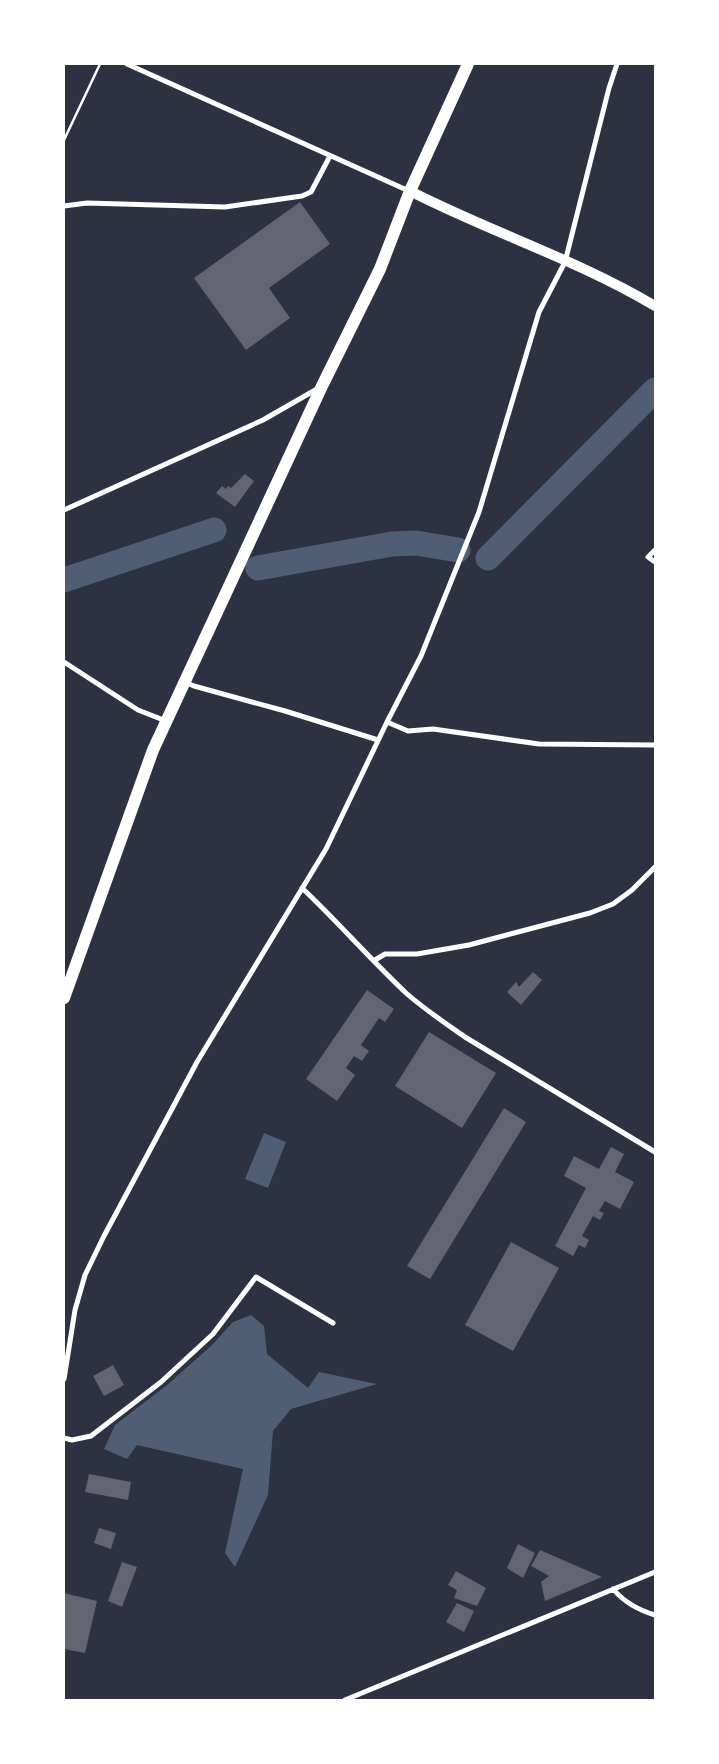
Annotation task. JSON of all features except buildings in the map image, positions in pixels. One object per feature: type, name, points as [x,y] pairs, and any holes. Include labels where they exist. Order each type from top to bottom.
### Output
[{"type":"main road","points":[[64,998],[153,750],[183,681],[322,386],[380,269],[410,191],[468,64]]},
{"type":"main road","points":[[410,191],[457,215],[565,262],[655,306]]},
{"type":"street","points":[[127,64],[410,191]]},
{"type":"street","points":[[64,1379],[75,1310],[85,1275],[96,1252],[197,1062],[326,849],[421,656],[479,512],[540,312],[565,262],[609,88],[617,64]]},
{"type":"street","points":[[64,206],[88,203],[225,207],[302,196],[311,192],[330,156]]},
{"type":"street","points":[[64,510],[264,420],[322,386]]},
{"type":"street","points":[[655,550],[648,557],[655,562]]},
{"type":"street","points":[[64,662],[138,710],[166,721]]},
{"type":"street","points":[[183,681],[194,686],[285,711],[378,740]]},
{"type":"street","points":[[387,722],[408,730],[433,729],[539,744],[655,745]]},
{"type":"street","points":[[375,960],[385,954],[417,954],[469,944],[590,913],[613,904],[632,890],[655,867]]},
{"type":"street","points":[[302,888],[406,993],[465,1037],[655,1152]]},
{"type":"street","points":[[64,1438],[72,1440],[91,1436],[161,1382],[213,1334],[256,1277],[333,1323]]},
{"type":"street","points":[[345,1700],[612,1588],[655,1572]]},
{"type":"street","points":[[612,1588],[620,1598],[641,1611],[655,1614]]},
{"type":"path","points":[[64,140],[100,64]]},
{"type":"water","points":[[264,1133],[286,1142],[268,1188],[245,1179]]},
{"type":"water","points":[[251,1315],[264,1326],[267,1354],[308,1388],[319,1372],[377,1384],[291,1409],[273,1431],[268,1495],[235,1567],[225,1553],[243,1469],[137,1445],[127,1459],[104,1449],[115,1425],[167,1385],[212,1345],[233,1322]]},
{"type":"waterway","points":[[488,558],[655,390]]},
{"type":"waterway","points":[[64,580],[214,530]]},
{"type":"waterway","points":[[258,568],[392,544],[416,543],[458,550]]}]
